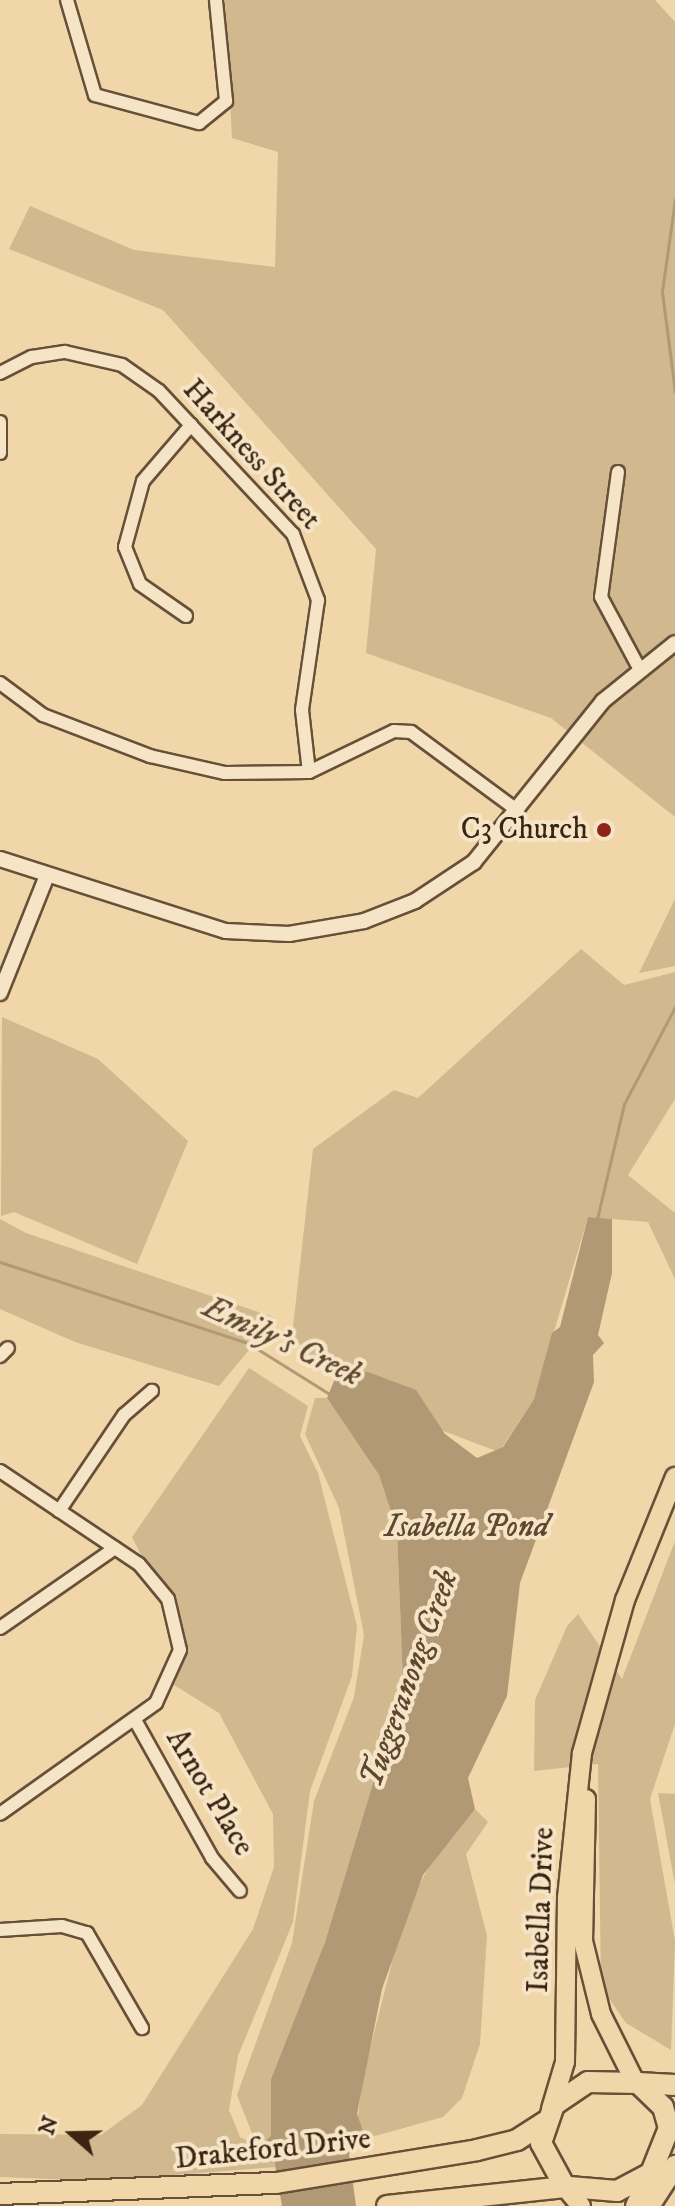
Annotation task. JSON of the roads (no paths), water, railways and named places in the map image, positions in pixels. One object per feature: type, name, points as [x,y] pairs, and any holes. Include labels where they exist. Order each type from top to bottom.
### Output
[{"type":"highway","points":[[567,2187],[542,2153],[548,2116],[588,2082],[675,2085]]},
{"type":"highway","points":[[637,2083],[666,2115],[666,2146],[649,2206]]},
{"type":"highway","name":"Drakeford Drive","points":[[0,2194],[139,2194],[276,2183],[361,2171],[505,2144],[548,2116]]},
{"type":"highway","points":[[387,2206],[567,2187],[617,2191],[660,2168],[675,2147]]},
{"type":"main road","name":"Isabella Drive","points":[[548,2116],[565,2062],[574,1809],[625,1600],[675,1477]]},
{"type":"main road","name":"Isabella Drive","points":[[595,1713],[583,1941],[601,2014],[637,2083]]},
{"type":"main road","points":[[635,2206],[660,2168]]},
{"type":"main road","points":[[567,2187],[581,2206]]},
{"type":"street","points":[[67,0],[95,95],[199,123],[226,101],[216,0]]},
{"type":"street","name":"Harkness Street","points":[[0,373],[43,354],[99,357],[142,377],[293,534],[314,577],[318,622],[302,710],[309,772]]},
{"type":"street","points":[[0,422],[0,453]]},
{"type":"street","points":[[186,616],[140,584],[125,547],[143,481],[191,425]]},
{"type":"street","points":[[618,472],[608,523],[601,597],[639,668]]},
{"type":"street","points":[[0,859],[46,878],[212,929],[270,935],[327,929],[382,915],[446,883],[518,811],[598,707],[639,668],[675,643]]},
{"type":"street","points":[[0,683],[43,715],[150,756],[225,773],[309,772],[394,731],[411,732],[518,811]]},
{"type":"street","points":[[0,993],[46,878]]},
{"type":"street","points":[[59,1511],[124,1415],[152,1391]]},
{"type":"street","points":[[0,1471],[115,1548],[155,1581],[178,1629],[169,1687],[135,1720],[0,1814]]},
{"type":"street","points":[[0,1628],[115,1548]]},
{"type":"street","name":"Arnot Place","points":[[135,1720],[212,1858],[240,1891]]},
{"type":"street","points":[[0,1930],[62,1926],[87,1933],[142,2028]]},
{"type":"water","name":"Isabella Pond","points":[[588,1217],[612,1219],[612,1273],[598,1335],[604,1343],[593,1355],[594,1382],[520,1583],[507,1696],[468,1778],[475,1809],[423,1875],[382,1989],[357,2114],[365,2136],[349,2154],[356,2206],[282,2206],[273,2153],[262,2143],[271,2136],[271,2079],[325,1942],[403,1684],[397,1530],[379,1475],[327,1398],[339,1369],[368,1372],[416,1390],[445,1434],[477,1458],[503,1447],[534,1399],[552,1333],[560,1327]]},
{"type":"waterway","name":"Tuggeranong Creek","points":[[675,199],[662,292],[675,392]]},
{"type":"waterway","name":"Tuggeranong Creek","points":[[597,1219],[624,1104],[675,1007]]},
{"type":"waterway","name":"Emily's Creek","points":[[0,1262],[248,1343],[331,1395]]},
{"type":"place","name":"C3 Church","points":[[604,830]]}]
